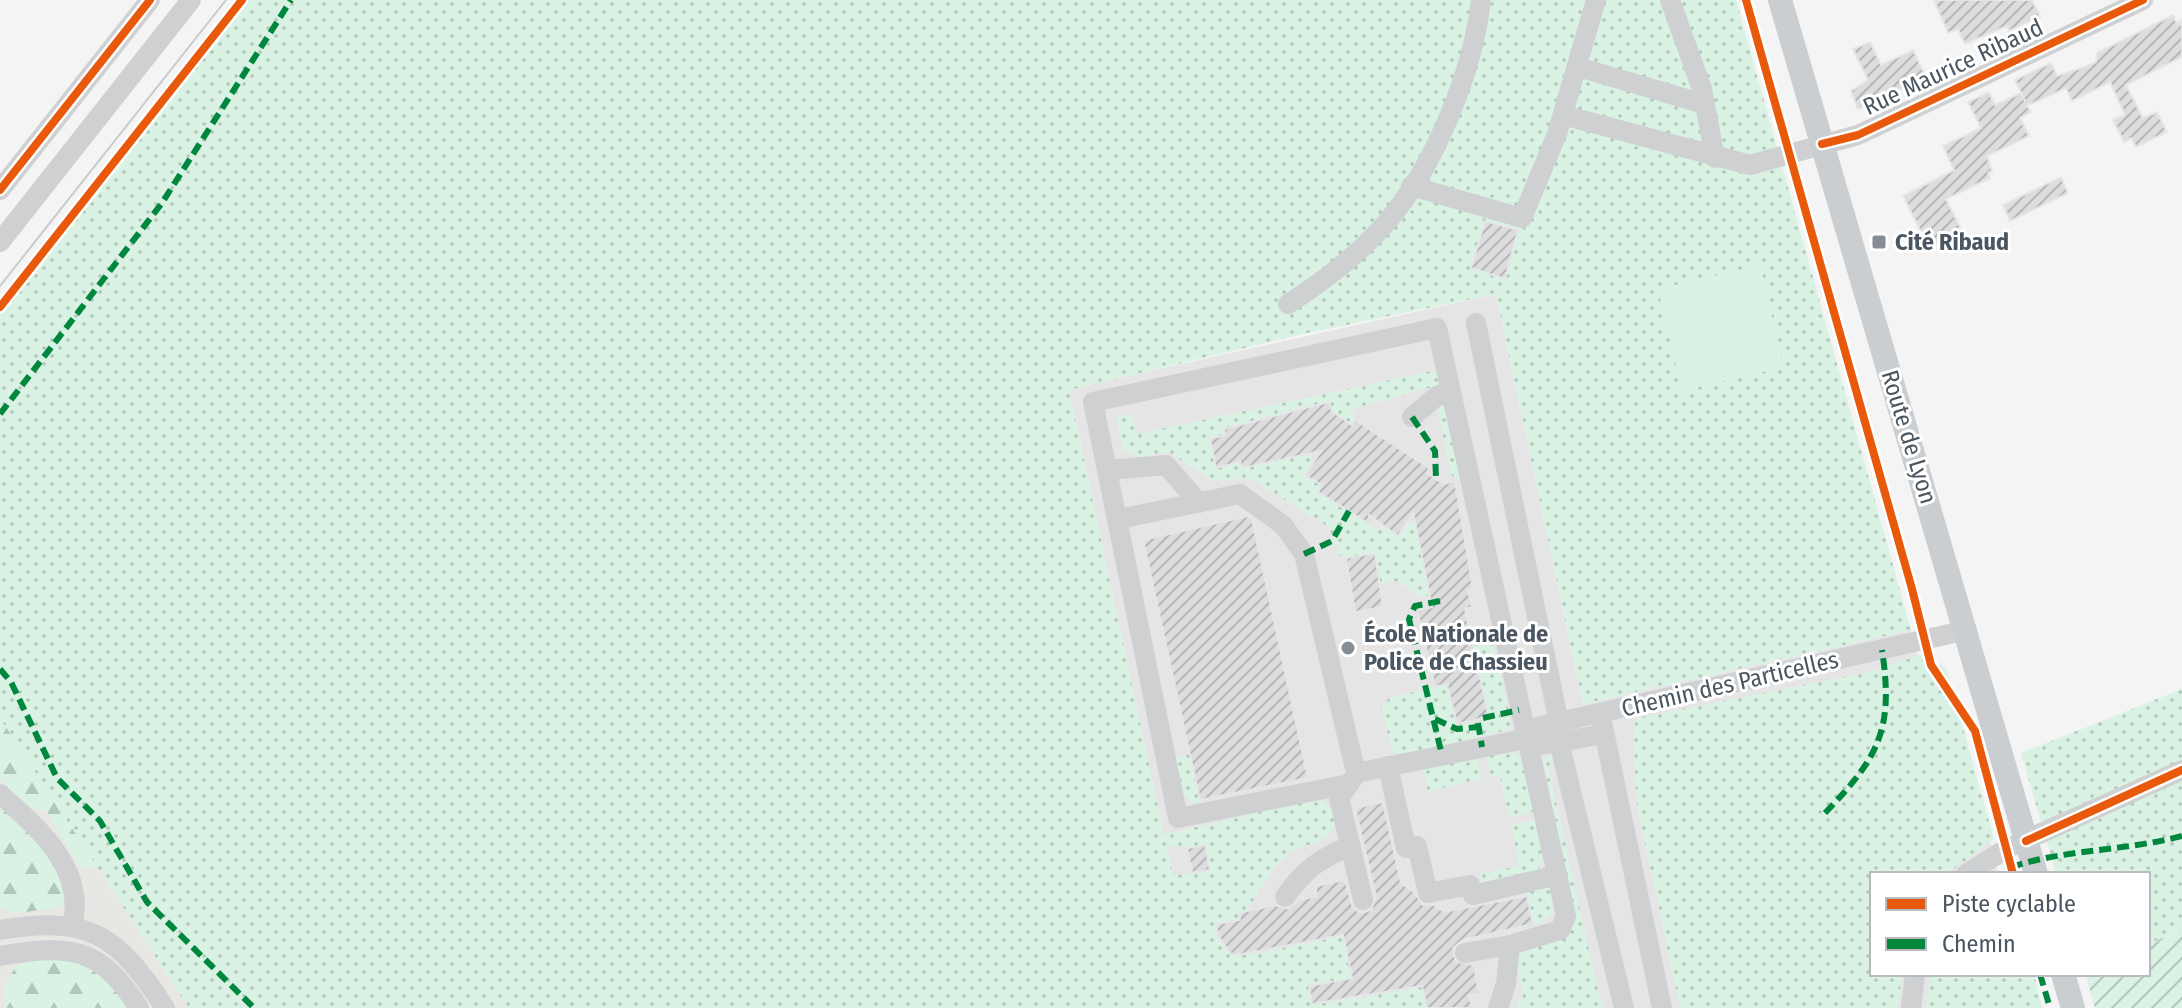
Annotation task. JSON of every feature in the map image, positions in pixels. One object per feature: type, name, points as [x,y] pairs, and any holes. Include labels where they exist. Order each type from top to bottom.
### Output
[{"type":"main road","name":"Route de Lyon","points":[[1780,0],[2035,872]]},
{"type":"main road","points":[[2064,976],[2073,1008]]},
{"type":"street","points":[[0,190],[150,0]]},
{"type":"street","points":[[0,242],[191,0]]},
{"type":"street","points":[[1288,304],[1320,283],[1368,242],[1389,219],[1411,186],[1460,88],[1478,24],[1481,0]]},
{"type":"street","points":[[1411,186],[1522,218],[1563,115],[1596,0]]},
{"type":"street","points":[[1670,0],[1704,104],[1715,158]]},
{"type":"street","name":"Rue Maurice Ribaud","points":[[1563,115],[1750,165],[1858,135],[2143,0]]},
{"type":"street","points":[[1578,67],[1704,104]]},
{"type":"street","points":[[1476,323],[1559,732],[1624,1008]]},
{"type":"street","points":[[1465,953],[1510,945],[1560,930],[1566,916],[1537,771],[1525,739],[1437,328],[1093,402],[1178,818],[1352,778],[1388,766],[1525,739],[1542,745],[1559,732],[1602,724]]},
{"type":"street","points":[[1412,417],[1437,396],[1450,391]]},
{"type":"street","points":[[1108,470],[1166,465],[1199,503]]},
{"type":"street","points":[[1119,519],[1240,494],[1283,525],[1304,554],[1352,778],[1339,798],[1363,900]]},
{"type":"street","name":"Chemin des Particelles","points":[[1662,1008],[1602,724],[1967,630]]},
{"type":"street","points":[[1388,766],[1406,848],[1417,846],[1428,893],[1470,885],[1473,895],[1558,875]]},
{"type":"street","points":[[1970,872],[2026,841],[2182,770]]},
{"type":"street","points":[[0,794],[64,861],[77,904],[72,927]]},
{"type":"street","points":[[1285,897],[1303,872],[1327,855],[1351,846]]},
{"type":"street","points":[[0,930],[40,924],[72,927],[96,934],[126,954],[165,1008]]},
{"type":"street","points":[[0,938],[0,958],[50,948],[80,952],[109,968],[139,1008]]},
{"type":"street","points":[[1498,1008],[1506,984],[1510,945]]},
{"type":"street","points":[[1911,1008],[1915,976]]},
{"type":"shaded area","name":"École Nationale de Police de Chassieu","points":[[1496,294],[1583,704],[1911,630],[1920,666],[1964,731],[1998,872],[1870,872],[1870,976],[2024,976],[2032,1008],[1200,1008],[1069,389]]},
{"type":"shaded area","points":[[0,717],[189,1008],[0,1008]]},
{"type":"green space","points":[[248,0],[1736,0],[1911,630],[1583,704],[1496,294],[1303,334],[1069,390],[1164,835],[1319,797],[1334,812],[1332,832],[1283,858],[1240,920],[1216,924],[1237,955],[1250,955],[1326,939],[1339,918],[1356,999],[1441,982],[1426,1004],[1427,1008],[189,1008],[0,718],[0,315]],"holes":[[[1166,844],[1187,848],[1205,845],[1209,870],[1173,876]]]},
{"type":"green space","points":[[1760,265],[1784,367],[1682,391],[1658,289]]},
{"type":"green space","points":[[1437,370],[1439,385],[1352,409],[1355,420],[1352,425],[1332,411],[1329,402],[1210,439],[1217,468],[1240,462],[1242,468],[1311,454],[1313,463],[1305,475],[1321,485],[1318,492],[1378,530],[1382,524],[1398,535],[1406,523],[1415,521],[1429,589],[1434,594],[1420,597],[1398,581],[1380,584],[1375,554],[1346,558],[1340,555],[1329,527],[1252,479],[1213,480],[1168,452],[1138,457],[1122,449],[1117,418],[1130,413],[1137,434]]},
{"type":"green space","points":[[1444,403],[1466,485],[1451,475],[1437,406]]},
{"type":"green space","points":[[1491,630],[1512,725],[1508,730],[1398,756],[1393,752],[1381,708],[1389,698],[1447,684],[1457,724],[1483,722],[1482,716],[1488,713],[1471,633]]},
{"type":"green space","points":[[1923,654],[1946,668],[1994,839],[1950,872],[1870,872],[1870,976],[1902,976],[1898,1008],[1680,1008],[1637,805],[1633,729],[1637,718],[1874,671]]},
{"type":"green space","points":[[2182,689],[2182,930],[2150,943],[2150,872],[2055,872],[2021,753]]},
{"type":"green space","points":[[0,718],[98,868],[80,867],[46,811],[31,808],[0,780]]},
{"type":"green space","points":[[1511,751],[1521,757],[1534,811],[1509,817],[1500,776],[1491,777],[1486,756]]},
{"type":"green space","points":[[1190,754],[1201,803],[1191,802],[1182,792],[1175,758]]},
{"type":"green space","points":[[1553,755],[1560,763],[1548,766],[1602,1008],[1515,1008],[1523,996],[1516,956],[1573,904],[1543,760]]},
{"type":"green space","points":[[1477,758],[1482,779],[1428,791],[1423,769]]},
{"type":"green space","points":[[0,805],[31,835],[48,857],[67,895],[60,907],[13,914],[0,906]]},
{"type":"green space","points":[[1535,820],[1543,858],[1538,870],[1482,885],[1480,874],[1519,866],[1511,825]]},
{"type":"green space","points":[[1549,884],[1553,907],[1550,917],[1534,925],[1526,888]]},
{"type":"green space","points":[[2182,930],[2182,1008],[2095,1008],[2086,976],[2150,976],[2150,943]]},
{"type":"green space","points":[[42,958],[69,961],[92,970],[110,985],[127,1008],[5,1008],[4,986],[16,966]]},
{"type":"green space","points":[[1930,976],[2034,976],[2042,1008],[1926,1008]]},
{"type":"building","points":[[1934,0],[2032,0],[2040,16],[2009,31],[2007,26],[1965,44],[1958,29],[1948,33]]},
{"type":"building","points":[[2173,15],[2177,24],[2182,20],[2182,57],[2126,85],[2143,118],[2157,112],[2167,132],[2136,147],[2131,138],[2124,142],[2113,120],[2125,115],[2110,82],[2072,101],[2066,88],[2027,106],[2031,112],[2020,118],[2029,136],[1987,156],[1992,171],[1988,173],[1990,178],[1946,199],[1962,231],[1929,248],[1903,196],[1954,170],[1943,146],[1981,128],[1968,102],[1989,92],[1995,105],[2021,93],[2025,101],[2015,80],[2051,63],[2057,76],[2087,66],[2096,62],[2097,53]]},
{"type":"building","points":[[1870,42],[1881,65],[1913,50],[1926,77],[1858,109],[1851,91],[1868,80],[1853,49]]},
{"type":"building","points":[[2061,177],[2068,193],[2010,221],[2003,205]]},
{"type":"building","points":[[1485,221],[1518,230],[1505,279],[1471,268]]},
{"type":"building","points":[[1329,402],[1332,411],[1352,425],[1355,420],[1429,468],[1427,473],[1444,484],[1455,481],[1473,589],[1468,590],[1472,607],[1465,609],[1488,714],[1483,718],[1457,724],[1447,684],[1435,687],[1417,610],[1432,607],[1413,512],[1398,536],[1369,515],[1371,525],[1318,492],[1321,485],[1305,475],[1321,451],[1242,468],[1240,462],[1216,468],[1210,439],[1225,435],[1224,429]]},
{"type":"building","points":[[1248,516],[1252,519],[1308,778],[1200,800],[1143,540]]},
{"type":"building","points":[[1375,553],[1383,607],[1355,612],[1346,558]]},
{"type":"building","points":[[1383,802],[1401,883],[1414,892],[1423,905],[1434,905],[1444,912],[1527,896],[1533,924],[1463,940],[1453,948],[1456,962],[1474,965],[1479,994],[1469,995],[1472,1008],[1427,1008],[1422,986],[1312,1004],[1309,986],[1352,978],[1343,935],[1237,955],[1231,954],[1218,936],[1216,924],[1240,920],[1239,913],[1275,905],[1289,909],[1299,900],[1317,896],[1315,886],[1345,880],[1353,908],[1360,913],[1371,910],[1376,897],[1355,808]]},
{"type":"building","points":[[1205,845],[1210,870],[1192,873],[1187,848]]},
{"type":"tram line","points":[[0,286],[226,0]]},
{"type":"marked path","points":[[0,414],[162,203],[291,0]]},
{"type":"marked path","points":[[1412,417],[1435,451],[1436,479]]},
{"type":"marked path","points":[[1304,554],[1332,541],[1349,511]]},
{"type":"marked path","points":[[1440,601],[1415,606],[1409,619],[1442,755]]},
{"type":"marked path","points":[[1825,813],[1858,775],[1878,740],[1886,701],[1882,650]]},
{"type":"marked path","points":[[0,669],[11,682],[57,778],[100,821],[147,902],[254,1008]]},
{"type":"marked path","points":[[1483,718],[1519,710]]},
{"type":"marked path","points":[[1435,719],[1457,729],[1478,727]]},
{"type":"marked path","points":[[1478,723],[1482,747]]},
{"type":"marked path","points":[[2011,867],[2182,836]]},
{"type":"marked path","points":[[2041,976],[2050,1008]]},
{"type":"cycle path","points":[[0,190],[150,0]]},
{"type":"cycle path","points":[[0,307],[242,0]]},
{"type":"cycle path","points":[[1746,0],[1931,665],[1975,731],[2012,872]]},
{"type":"cycle path","points":[[1822,144],[1858,135],[2143,0]]},
{"type":"cycle path","points":[[2026,841],[2182,770]]},
{"type":"place","name":"Cité Ribaud","points":[[1879,242]]},
{"type":"place","name":"École Nationale de Police de Chassieu","points":[[1348,648]]}]
